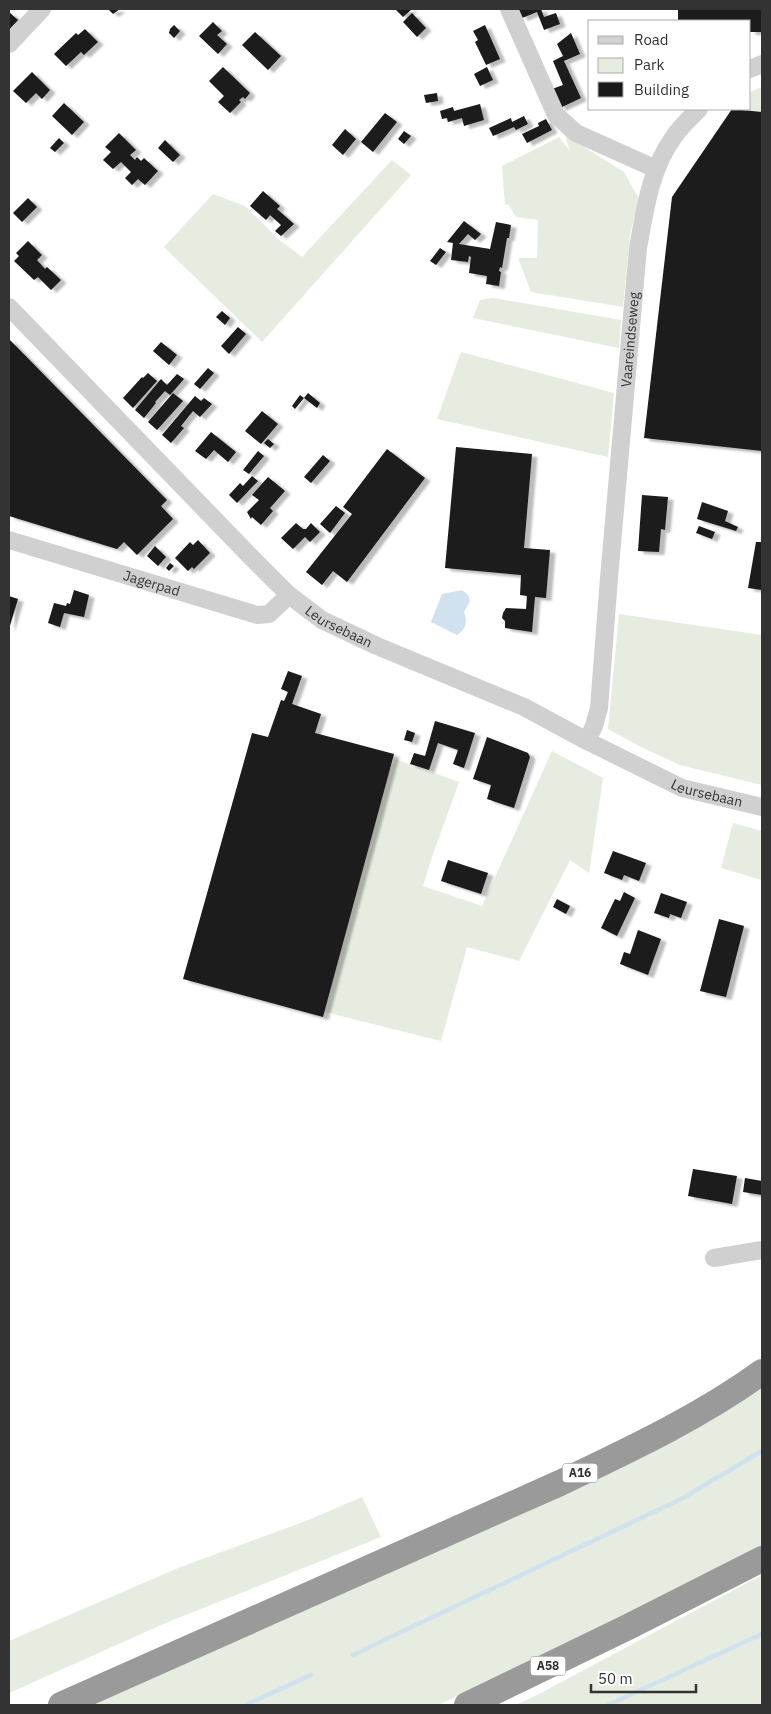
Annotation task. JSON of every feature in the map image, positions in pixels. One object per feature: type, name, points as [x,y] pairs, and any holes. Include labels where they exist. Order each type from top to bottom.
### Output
[{"type":"highway","name":"A16","points":[[61,1705],[560,1483],[633,1448],[695,1415],[762,1372]]},
{"type":"highway","name":"A58","points":[[467,1705],[628,1627],[762,1558]]},
{"type":"street","points":[[9,44],[42,9]]},
{"type":"street","points":[[509,9],[556,115],[576,133],[656,169]]},
{"type":"street","name":"Vaareindseweg","points":[[587,741],[599,708],[638,248],[647,196],[656,169],[672,138],[698,110]]},
{"type":"street","name":"Leursebaan","points":[[9,307],[289,595],[322,620],[377,646],[524,707],[587,741],[682,788],[762,807]]},
{"type":"street","name":"Jagerpad","points":[[9,540],[257,615],[269,614],[289,595]]},
{"type":"street","points":[[714,1258],[762,1250]]},
{"type":"green space","points":[[762,87],[762,112],[743,110],[751,110],[751,92]]},
{"type":"green space","points":[[565,135],[624,172],[639,199],[630,234],[623,307],[531,292],[518,258],[537,258],[538,220],[516,217],[508,204],[505,205],[502,166],[559,137],[570,151]]},
{"type":"green space","points":[[392,160],[411,175],[262,342],[164,247],[213,194],[245,206],[278,239],[302,257]]},
{"type":"green space","points":[[493,298],[621,320],[619,348],[473,318],[480,300]]},
{"type":"green space","points":[[461,352],[614,393],[608,457],[437,419]]},
{"type":"green space","points":[[619,614],[762,635],[762,785],[680,765],[608,729]]},
{"type":"green space","points":[[552,751],[603,778],[589,873],[570,860],[519,961],[467,947],[441,1041],[317,1010],[389,772],[395,759],[459,782],[423,886],[482,906]]},
{"type":"green space","points":[[733,823],[762,831],[762,880],[721,868]]},
{"type":"green space","points":[[762,1385],[762,1547],[583,1638],[438,1705],[85,1705]]},
{"type":"green space","points":[[362,1497],[381,1537],[168,1622],[9,1693],[9,1641],[178,1568],[306,1521]]},
{"type":"green space","points":[[762,1575],[762,1705],[516,1705],[537,1695]]},
{"type":"water","points":[[462,590],[468,595],[470,601],[464,612],[465,625],[457,635],[431,622],[442,594]]},
{"type":"building","points":[[108,9],[120,9],[113,14]]},
{"type":"building","points":[[395,9],[412,9],[403,17]]},
{"type":"building","points":[[518,9],[541,9],[544,17],[556,13],[560,24],[544,30],[537,12],[522,18]]},
{"type":"building","points":[[678,9],[762,9],[762,32],[751,32],[751,20],[678,20]]},
{"type":"building","points":[[9,12],[18,20],[9,30]]},
{"type":"building","points":[[412,13],[426,28],[417,37],[403,22]]},
{"type":"building","points":[[213,22],[222,31],[217,35],[227,44],[218,54],[199,36]]},
{"type":"building","points":[[174,25],[180,31],[174,38],[169,33]]},
{"type":"building","points":[[485,25],[500,59],[486,65],[475,42],[478,40],[473,31]]},
{"type":"building","points":[[85,29],[98,42],[84,55],[81,52],[66,66],[54,54],[76,33],[78,35]]},
{"type":"building","points":[[255,32],[281,56],[268,70],[242,45]]},
{"type":"building","points":[[571,33],[580,54],[564,61],[581,98],[560,108],[552,89],[563,85],[553,61],[563,56],[557,44]]},
{"type":"building","points":[[223,67],[250,93],[245,99],[243,97],[239,100],[241,102],[230,113],[218,102],[224,96],[209,81]]},
{"type":"building","points":[[487,67],[493,80],[480,86],[474,74]]},
{"type":"building","points":[[32,72],[50,90],[42,99],[36,93],[26,103],[13,91]]},
{"type":"building","points":[[437,93],[438,101],[426,103],[424,95]]},
{"type":"building","points":[[64,103],[84,122],[72,135],[52,116]]},
{"type":"building","points":[[480,104],[484,120],[464,126],[462,118],[448,122],[447,118],[442,119],[440,111],[453,107],[454,111]]},
{"type":"building","points":[[731,110],[762,112],[762,451],[644,438],[672,197]]},
{"type":"building","points":[[385,113],[397,122],[373,152],[361,142]]},
{"type":"building","points":[[524,116],[528,124],[516,130],[514,127],[493,136],[489,128],[511,118],[512,122]]},
{"type":"building","points":[[546,119],[552,130],[527,143],[522,134],[539,126],[538,123]]},
{"type":"building","points":[[345,129],[356,139],[343,155],[332,145]]},
{"type":"building","points":[[404,131],[411,136],[404,144],[398,139]]},
{"type":"building","points":[[119,133],[136,150],[130,155],[135,160],[137,157],[141,161],[144,158],[158,171],[145,185],[138,179],[132,185],[125,178],[131,172],[121,162],[113,169],[103,160],[111,152],[105,147]]},
{"type":"building","points":[[59,138],[64,143],[55,152],[50,148]]},
{"type":"building","points":[[165,140],[180,155],[173,162],[158,148]]},
{"type":"building","points":[[263,191],[280,206],[277,209],[294,224],[281,236],[275,231],[281,225],[270,215],[266,220],[250,206]]},
{"type":"building","points":[[28,198],[37,207],[22,222],[13,213]]},
{"type":"building","points":[[464,221],[481,234],[475,240],[468,234],[459,244],[490,249],[496,222],[511,225],[502,268],[500,267],[499,271],[501,272],[499,286],[486,284],[487,276],[469,273],[471,257],[469,256],[468,262],[451,260],[453,243],[447,242]]},
{"type":"building","points":[[28,241],[42,255],[37,260],[45,269],[47,267],[61,280],[51,290],[38,277],[34,280],[14,261],[19,256],[16,253]]},
{"type":"building","points":[[440,248],[446,252],[436,265],[430,261]]},
{"type":"building","points":[[222,311],[230,318],[225,325],[216,317]]},
{"type":"building","points":[[238,327],[246,334],[229,354],[221,346]]},
{"type":"building","points":[[9,339],[167,500],[161,506],[173,519],[137,555],[124,542],[117,549],[9,516]]},
{"type":"building","points":[[161,342],[177,355],[169,365],[153,351]]},
{"type":"building","points":[[208,368],[214,373],[200,389],[194,384]]},
{"type":"building","points":[[148,373],[157,381],[133,408],[123,398]]},
{"type":"building","points":[[177,374],[184,379],[170,395],[165,391],[144,418],[135,410],[161,379],[167,385]]},
{"type":"building","points":[[173,393],[183,401],[157,430],[148,422]]},
{"type":"building","points":[[308,393],[320,403],[317,408],[304,398]]},
{"type":"building","points":[[300,395],[304,398],[295,409],[292,406]]},
{"type":"building","points":[[195,396],[201,401],[204,398],[212,404],[200,417],[193,411],[181,426],[184,428],[171,443],[162,435]]},
{"type":"building","points":[[262,411],[278,424],[261,444],[245,431]]},
{"type":"building","points":[[211,432],[236,452],[228,462],[214,450],[206,459],[195,451]]},
{"type":"building","points":[[268,439],[274,444],[270,448],[264,443]]},
{"type":"building","points":[[456,447],[532,454],[524,548],[550,550],[546,598],[535,597],[532,632],[505,628],[505,621],[502,618],[506,608],[526,609],[527,596],[520,595],[521,575],[445,568]]},
{"type":"building","points":[[387,449],[425,478],[347,582],[333,571],[322,585],[306,572],[352,514],[343,507]]},
{"type":"building","points":[[258,451],[264,456],[249,474],[243,470]]},
{"type":"building","points":[[323,455],[330,461],[311,483],[304,477]]},
{"type":"building","points":[[252,476],[258,481],[237,503],[229,495],[240,483],[243,486]]},
{"type":"building","points":[[268,477],[285,491],[270,508],[273,511],[261,525],[252,517],[251,519],[247,512],[259,500],[252,495]]},
{"type":"building","points":[[642,495],[668,497],[665,530],[661,529],[659,552],[638,551]]},
{"type":"building","points":[[702,502],[728,511],[725,521],[738,527],[736,531],[697,519]]},
{"type":"building","points":[[336,506],[345,513],[330,533],[320,524]]},
{"type":"building","points":[[296,523],[303,529],[306,529],[311,523],[320,532],[310,542],[305,537],[293,549],[281,538]]},
{"type":"building","points":[[699,526],[715,532],[712,539],[696,533]]},
{"type":"building","points":[[198,540],[210,553],[194,569],[192,567],[188,571],[175,558],[190,542],[193,545]]},
{"type":"building","points":[[756,542],[762,542],[762,590],[748,588]]},
{"type":"building","points":[[155,546],[166,557],[158,566],[147,556]]},
{"type":"building","points":[[170,563],[174,566],[169,571],[166,568]]},
{"type":"building","points":[[74,590],[89,595],[84,617],[64,613],[60,627],[48,623],[54,603],[66,606],[67,603],[70,604]]},
{"type":"building","points":[[9,596],[18,599],[9,629]]},
{"type":"building","points":[[288,671],[302,676],[292,704],[321,714],[315,733],[394,754],[323,1017],[183,979],[252,733],[268,737],[281,700],[284,701],[288,692],[281,689]]},
{"type":"building","points":[[435,721],[475,733],[464,768],[453,764],[458,750],[438,743],[429,770],[410,764],[414,753],[425,756]]},
{"type":"building","points":[[407,730],[415,733],[412,742],[404,740]]},
{"type":"building","points":[[487,737],[528,753],[530,757],[514,808],[487,799],[491,785],[473,779]]},
{"type":"building","points":[[613,851],[646,863],[639,881],[624,875],[622,880],[604,873]]},
{"type":"building","points":[[448,860],[488,873],[481,894],[441,881]]},
{"type":"building","points":[[624,892],[635,898],[617,936],[601,928],[615,899],[620,901]]},
{"type":"building","points":[[661,893],[687,902],[681,918],[670,914],[669,918],[654,913]]},
{"type":"building","points":[[557,899],[570,906],[566,914],[553,907]]},
{"type":"building","points":[[719,919],[744,926],[726,997],[700,991]]},
{"type":"building","points":[[638,930],[661,939],[648,975],[620,964],[624,952],[630,954]]},
{"type":"building","points":[[693,1169],[737,1176],[732,1204],[688,1196]]},
{"type":"building","points":[[745,1178],[762,1181],[762,1195],[743,1192]]},
{"type":"waterway","points":[[353,1655],[681,1499],[762,1451]]},
{"type":"waterway","points":[[608,1705],[762,1634]]},
{"type":"waterway","points":[[246,1705],[311,1675]]}]
